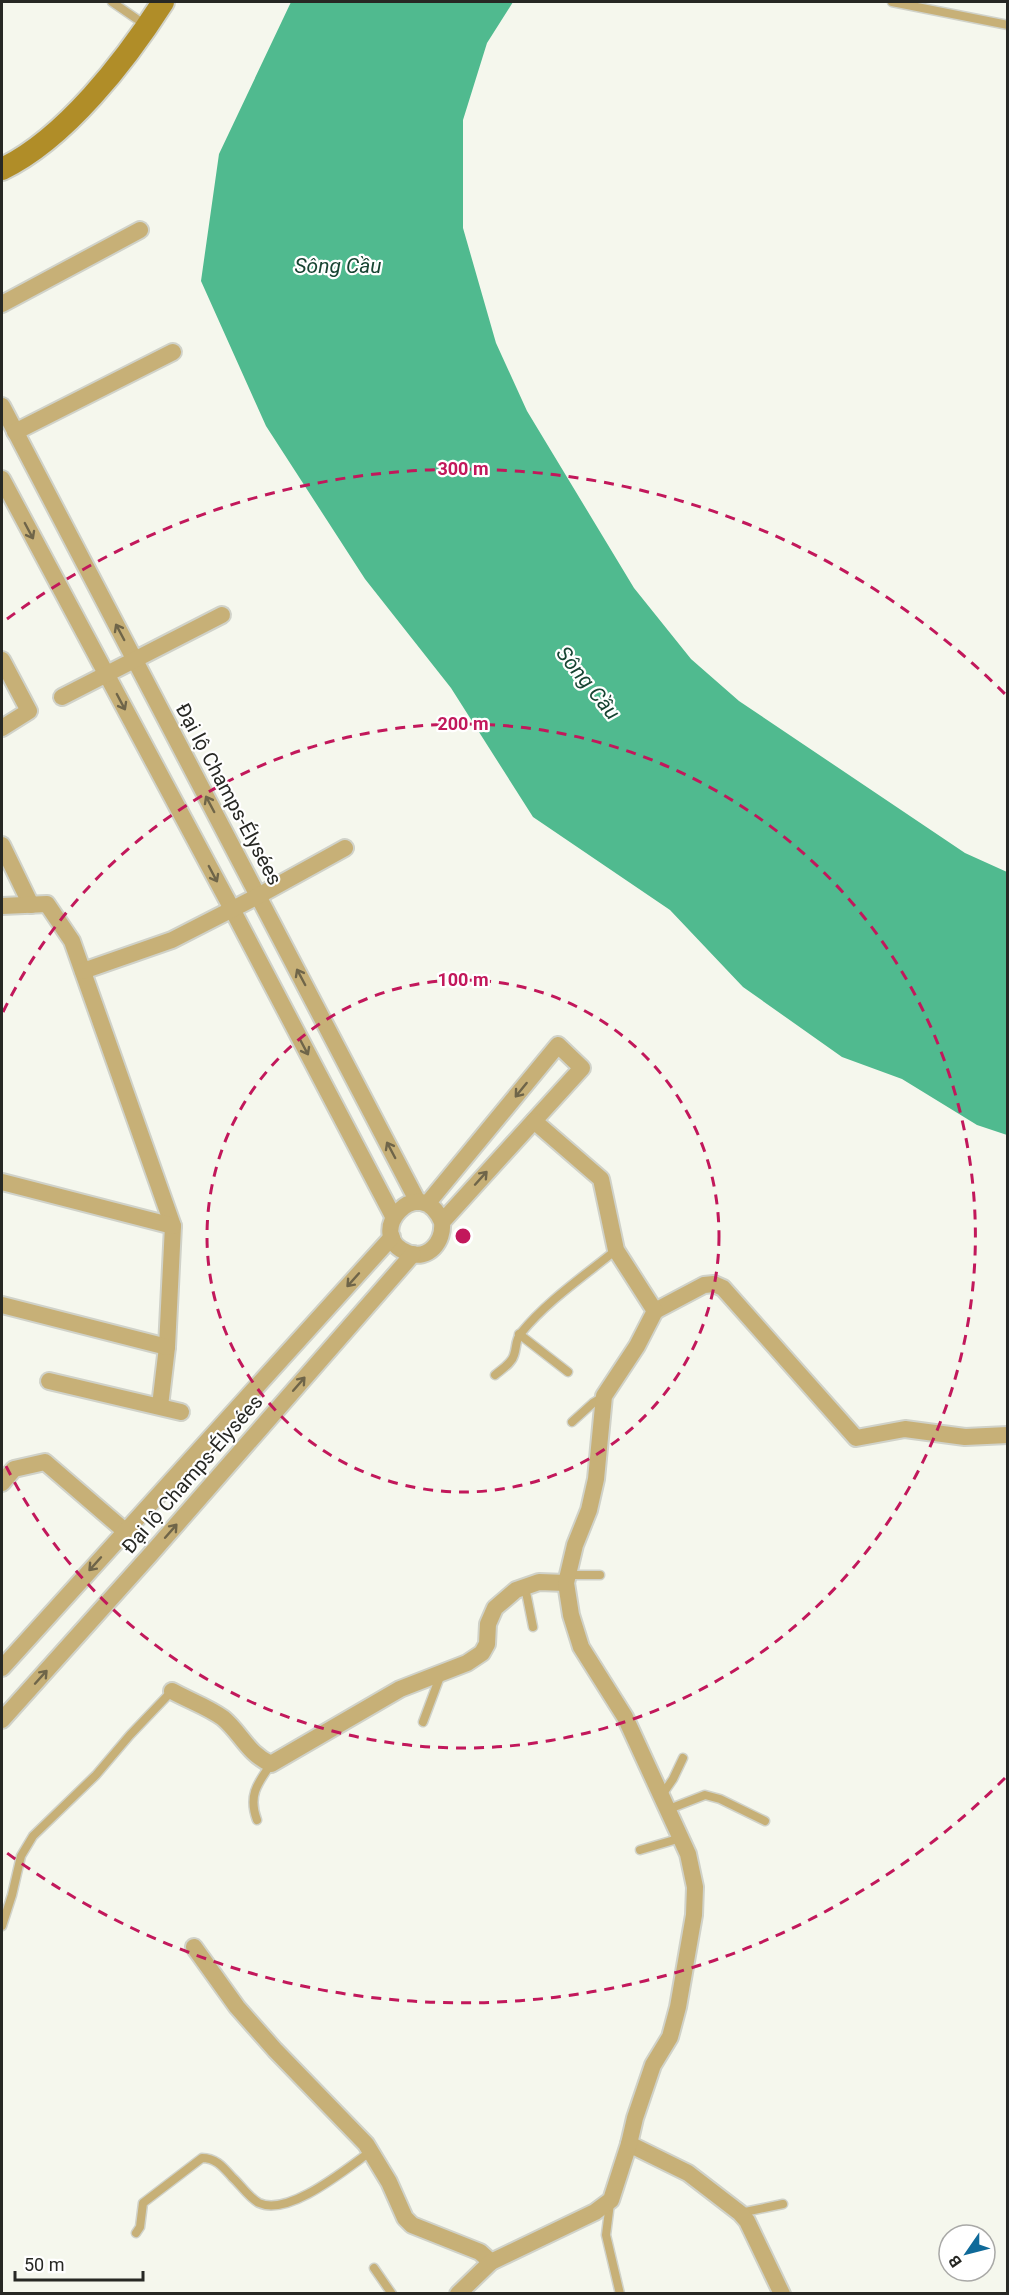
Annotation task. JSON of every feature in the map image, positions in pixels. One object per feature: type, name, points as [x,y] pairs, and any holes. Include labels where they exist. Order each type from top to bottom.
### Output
[{"type":"main road","points":[[2,169],[14,163],[58,130],[94,94],[163,2]]},
{"type":"street","points":[[2,304],[140,230]]},
{"type":"street","points":[[15,432],[173,351]]},
{"type":"street","name":"Đại lộ Champs-Élysées","points":[[2,406],[258,896],[423,1203],[439,1214],[443,1230],[436,1245],[422,1254],[413,1254],[150,1555],[2,1720]]},
{"type":"street","points":[[2,479],[393,1216]]},
{"type":"street","points":[[62,697],[222,615]]},
{"type":"street","points":[[2,660],[29,711],[2,728]]},
{"type":"street","points":[[2,845],[31,905]]},
{"type":"street","points":[[83,971],[172,940],[345,848]]},
{"type":"street","points":[[2,906],[47,904],[72,940],[173,1226],[167,1347],[160,1406]]},
{"type":"street","name":"Đại lộ Champs-Élysées","points":[[423,1203],[558,1045],[582,1068],[442,1222]]},
{"type":"street","points":[[534,1121],[601,1179],[616,1250],[655,1311]]},
{"type":"street","points":[[2,1182],[173,1226]]},
{"type":"street","points":[[413,1254],[400,1248],[392,1237],[391,1223],[393,1216],[404,1205],[423,1203]]},
{"type":"street","name":"Đại lộ Champs-Élysées","points":[[2,1668],[392,1237]]},
{"type":"street","points":[[458,2294],[491,2262],[595,2212],[611,2200],[653,2065],[670,2037],[678,2007],[692,1927],[695,1887],[688,1854],[625,1717],[581,1647],[571,1615],[567,1579],[575,1545],[589,1510],[596,1479],[604,1396],[637,1346],[655,1311],[705,1285],[714,1284],[723,1288],[856,1437],[905,1429],[965,1437],[1008,1435]]},
{"type":"street","points":[[2,1305],[167,1347]]},
{"type":"street","points":[[49,1381],[181,1412]]},
{"type":"street","points":[[2,1483],[14,1469],[45,1462],[124,1531]]},
{"type":"street","points":[[172,1691],[222,1718],[248,1748],[262,1760],[271,1764],[400,1689],[467,1663],[482,1653],[487,1644],[488,1624],[495,1608],[516,1590],[539,1582],[567,1579]]},
{"type":"street","points":[[194,1947],[237,2007],[362,2140],[389,2182],[405,2218],[412,2225],[480,2252],[491,2262]]},
{"type":"street","points":[[629,2144],[688,2173],[740,2213],[747,2221],[782,2294]]},
{"type":"lane","points":[[112,2],[147,26]]},
{"type":"lane","points":[[892,2],[1008,25]]},
{"type":"lane","points":[[495,1375],[511,1360],[519,1335],[559,1296],[616,1250]]},
{"type":"lane","points":[[519,1335],[568,1372]]},
{"type":"lane","points":[[572,1422],[604,1396]]},
{"type":"lane","points":[[567,1579],[600,1575]]},
{"type":"lane","points":[[525,1587],[533,1627]]},
{"type":"lane","points":[[423,1722],[442,1672]]},
{"type":"lane","points":[[2,1926],[21,1856],[33,1836],[96,1775],[172,1691]]},
{"type":"lane","points":[[683,1758],[665,1802],[705,1795],[720,1798],[765,1821]]},
{"type":"lane","points":[[257,1820],[252,1802],[254,1792],[271,1764]]},
{"type":"lane","points":[[640,1850],[681,1838]]},
{"type":"lane","points":[[136,2233],[140,2227],[143,2203],[202,2158],[210,2158],[218,2163],[257,2202],[280,2205],[305,2195],[370,2152]]},
{"type":"lane","points":[[611,2200],[606,2235],[620,2294]]},
{"type":"lane","points":[[740,2213],[783,2204]]},
{"type":"lane","points":[[374,2268],[392,2294]]},
{"type":"water","name":"Sông Cầu","points":[[291,2],[513,2],[487,43],[463,120],[463,228],[496,343],[527,411],[634,588],[691,659],[739,701],[965,853],[1007,872],[1007,1135],[977,1125],[902,1079],[842,1057],[743,987],[670,910],[533,817],[451,688],[365,579],[266,426],[201,281],[219,154]]}]
